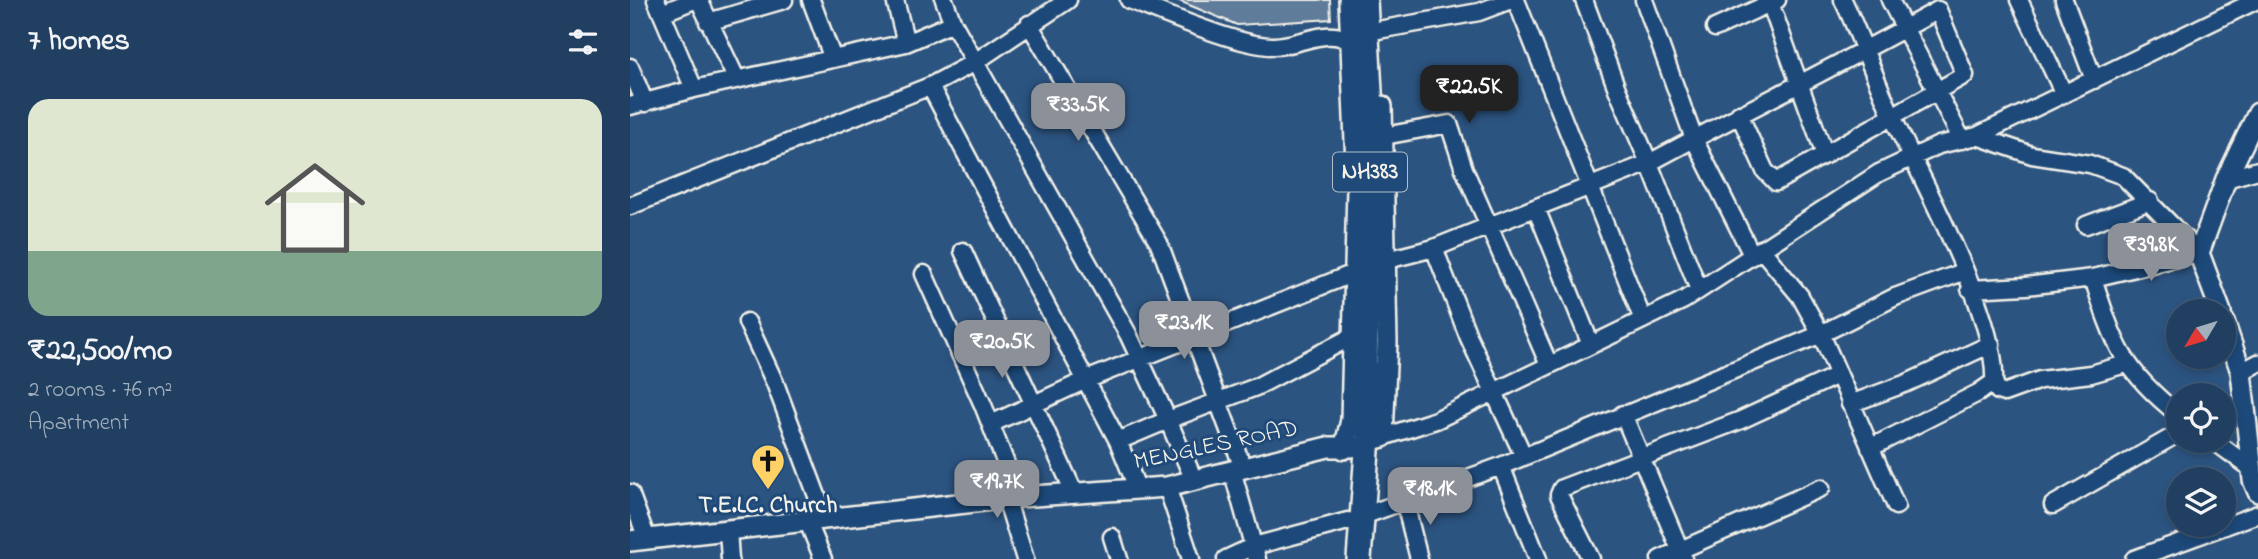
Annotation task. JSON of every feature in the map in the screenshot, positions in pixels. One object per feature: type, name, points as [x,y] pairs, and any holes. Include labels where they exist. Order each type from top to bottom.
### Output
[{"type":"highway","name":"NH383","points":[[1361,348],[1372,128],[1365,0]]},
{"type":"highway","points":[[1359,559],[1356,519],[1361,443],[1372,383],[1361,348]]},
{"type":"highway","points":[[1345,559],[1356,519]]},
{"type":"main road","points":[[1349,0],[1357,188],[1354,272],[1361,348]]},
{"type":"main road","points":[[1361,443],[1387,342],[1384,135],[1376,0]]},
{"type":"main road","points":[[2216,299],[2199,253],[2226,179],[2258,113]]},
{"type":"main road","points":[[2236,343],[2249,367],[2251,468],[2258,492]]},
{"type":"main road","name":"MENGLES ROAD","points":[[638,540],[1013,498],[1167,487],[1328,447],[1361,443]]},
{"type":"street","points":[[694,89],[659,7],[697,0],[736,78]]},
{"type":"street","points":[[708,22],[784,0]]},
{"type":"street","points":[[811,0],[833,59]]},
{"type":"street","points":[[895,0],[905,43]]},
{"type":"street","points":[[944,0],[953,23],[1092,269],[1139,359],[1194,481]]},
{"type":"street","points":[[630,206],[930,86],[975,62],[1068,0]]},
{"type":"street","points":[[1129,0],[1234,37],[1273,46],[1333,35],[1345,37],[1352,43]]},
{"type":"street","points":[[1378,30],[1479,12],[1511,0]]},
{"type":"street","points":[[1516,0],[1643,320]]},
{"type":"street","points":[[1584,0],[1617,89],[1699,290]]},
{"type":"street","points":[[1644,0],[1694,139],[1756,252],[1800,296],[1821,334],[1896,506]]},
{"type":"street","points":[[1843,0],[1867,50],[1892,117],[1913,157],[1970,289],[1991,344],[1994,382],[1998,391],[2004,394],[2040,380],[2091,374],[2126,364]]},
{"type":"street","points":[[1890,0],[1938,91],[1969,138],[2032,155],[2090,164],[2123,176],[2199,253]]},
{"type":"street","points":[[2020,0],[2064,94]]},
{"type":"street","points":[[2064,0],[2094,80]]},
{"type":"street","points":[[1361,443],[1436,420],[1643,320],[1699,290],[1880,173],[1939,145],[1969,138],[2258,0]]},
{"type":"street","points":[[1715,28],[1772,1],[1825,155]]},
{"type":"street","points":[[1387,260],[1434,248],[1649,163],[1739,114],[1867,50],[1904,29],[1936,5],[1965,75],[1784,179],[1772,182],[1739,114]]},
{"type":"street","points":[[630,67],[638,104],[736,78],[905,43],[953,23]]},
{"type":"street","points":[[1029,24],[1159,243],[1219,402],[1256,552]]},
{"type":"street","points":[[930,86],[1118,441],[1138,490]]},
{"type":"street","points":[[1384,135],[1449,124],[1464,169],[1549,365]]},
{"type":"street","points":[[2226,179],[2258,170]]},
{"type":"street","points":[[2086,225],[2150,201]]},
{"type":"street","points":[[1536,208],[1591,345]]},
{"type":"street","points":[[1434,248],[1469,338],[1524,457]]},
{"type":"street","points":[[963,251],[1074,492]]},
{"type":"street","points":[[1970,289],[2093,278],[2199,253]]},
{"type":"street","points":[[991,425],[1086,380],[1354,272]]},
{"type":"street","points":[[1226,559],[1256,552],[1405,503],[1501,466],[1821,334],[1895,297],[1963,272]]},
{"type":"street","points":[[923,274],[991,425],[1013,498],[1025,559]]},
{"type":"street","points":[[2093,278],[2111,333],[2126,364],[2148,391],[2166,405]]},
{"type":"street","points":[[747,322],[775,383],[817,521],[823,559]]},
{"type":"street","points":[[1850,404],[1907,383],[1991,344]]},
{"type":"street","points":[[1118,441],[1361,348]]},
{"type":"street","points":[[1591,559],[1560,491],[1741,420],[1838,375]]},
{"type":"street","points":[[1870,448],[1978,393],[1994,382]]},
{"type":"street","points":[[1623,414],[1681,554]]},
{"type":"street","points":[[2053,505],[2166,440]]},
{"type":"street","points":[[2230,453],[2251,468]]},
{"type":"street","points":[[1501,466],[1538,559]]},
{"type":"street","points":[[1167,487],[1191,559]]},
{"type":"street","points":[[1660,559],[1681,554],[1821,488]]},
{"type":"street","points":[[630,493],[638,540]]},
{"type":"street","points":[[1405,503],[1419,559]]},
{"type":"street","points":[[2134,559],[2169,554],[2258,514]]},
{"type":"street","points":[[728,530],[730,559]]},
{"type":"street","points":[[1112,537],[1119,559]]},
{"type":"building","points":[[1177,0],[1330,0],[1331,19],[1237,25]]},
{"type":"place","name":"T.E.LC. Church","points":[[768,491]]}]
